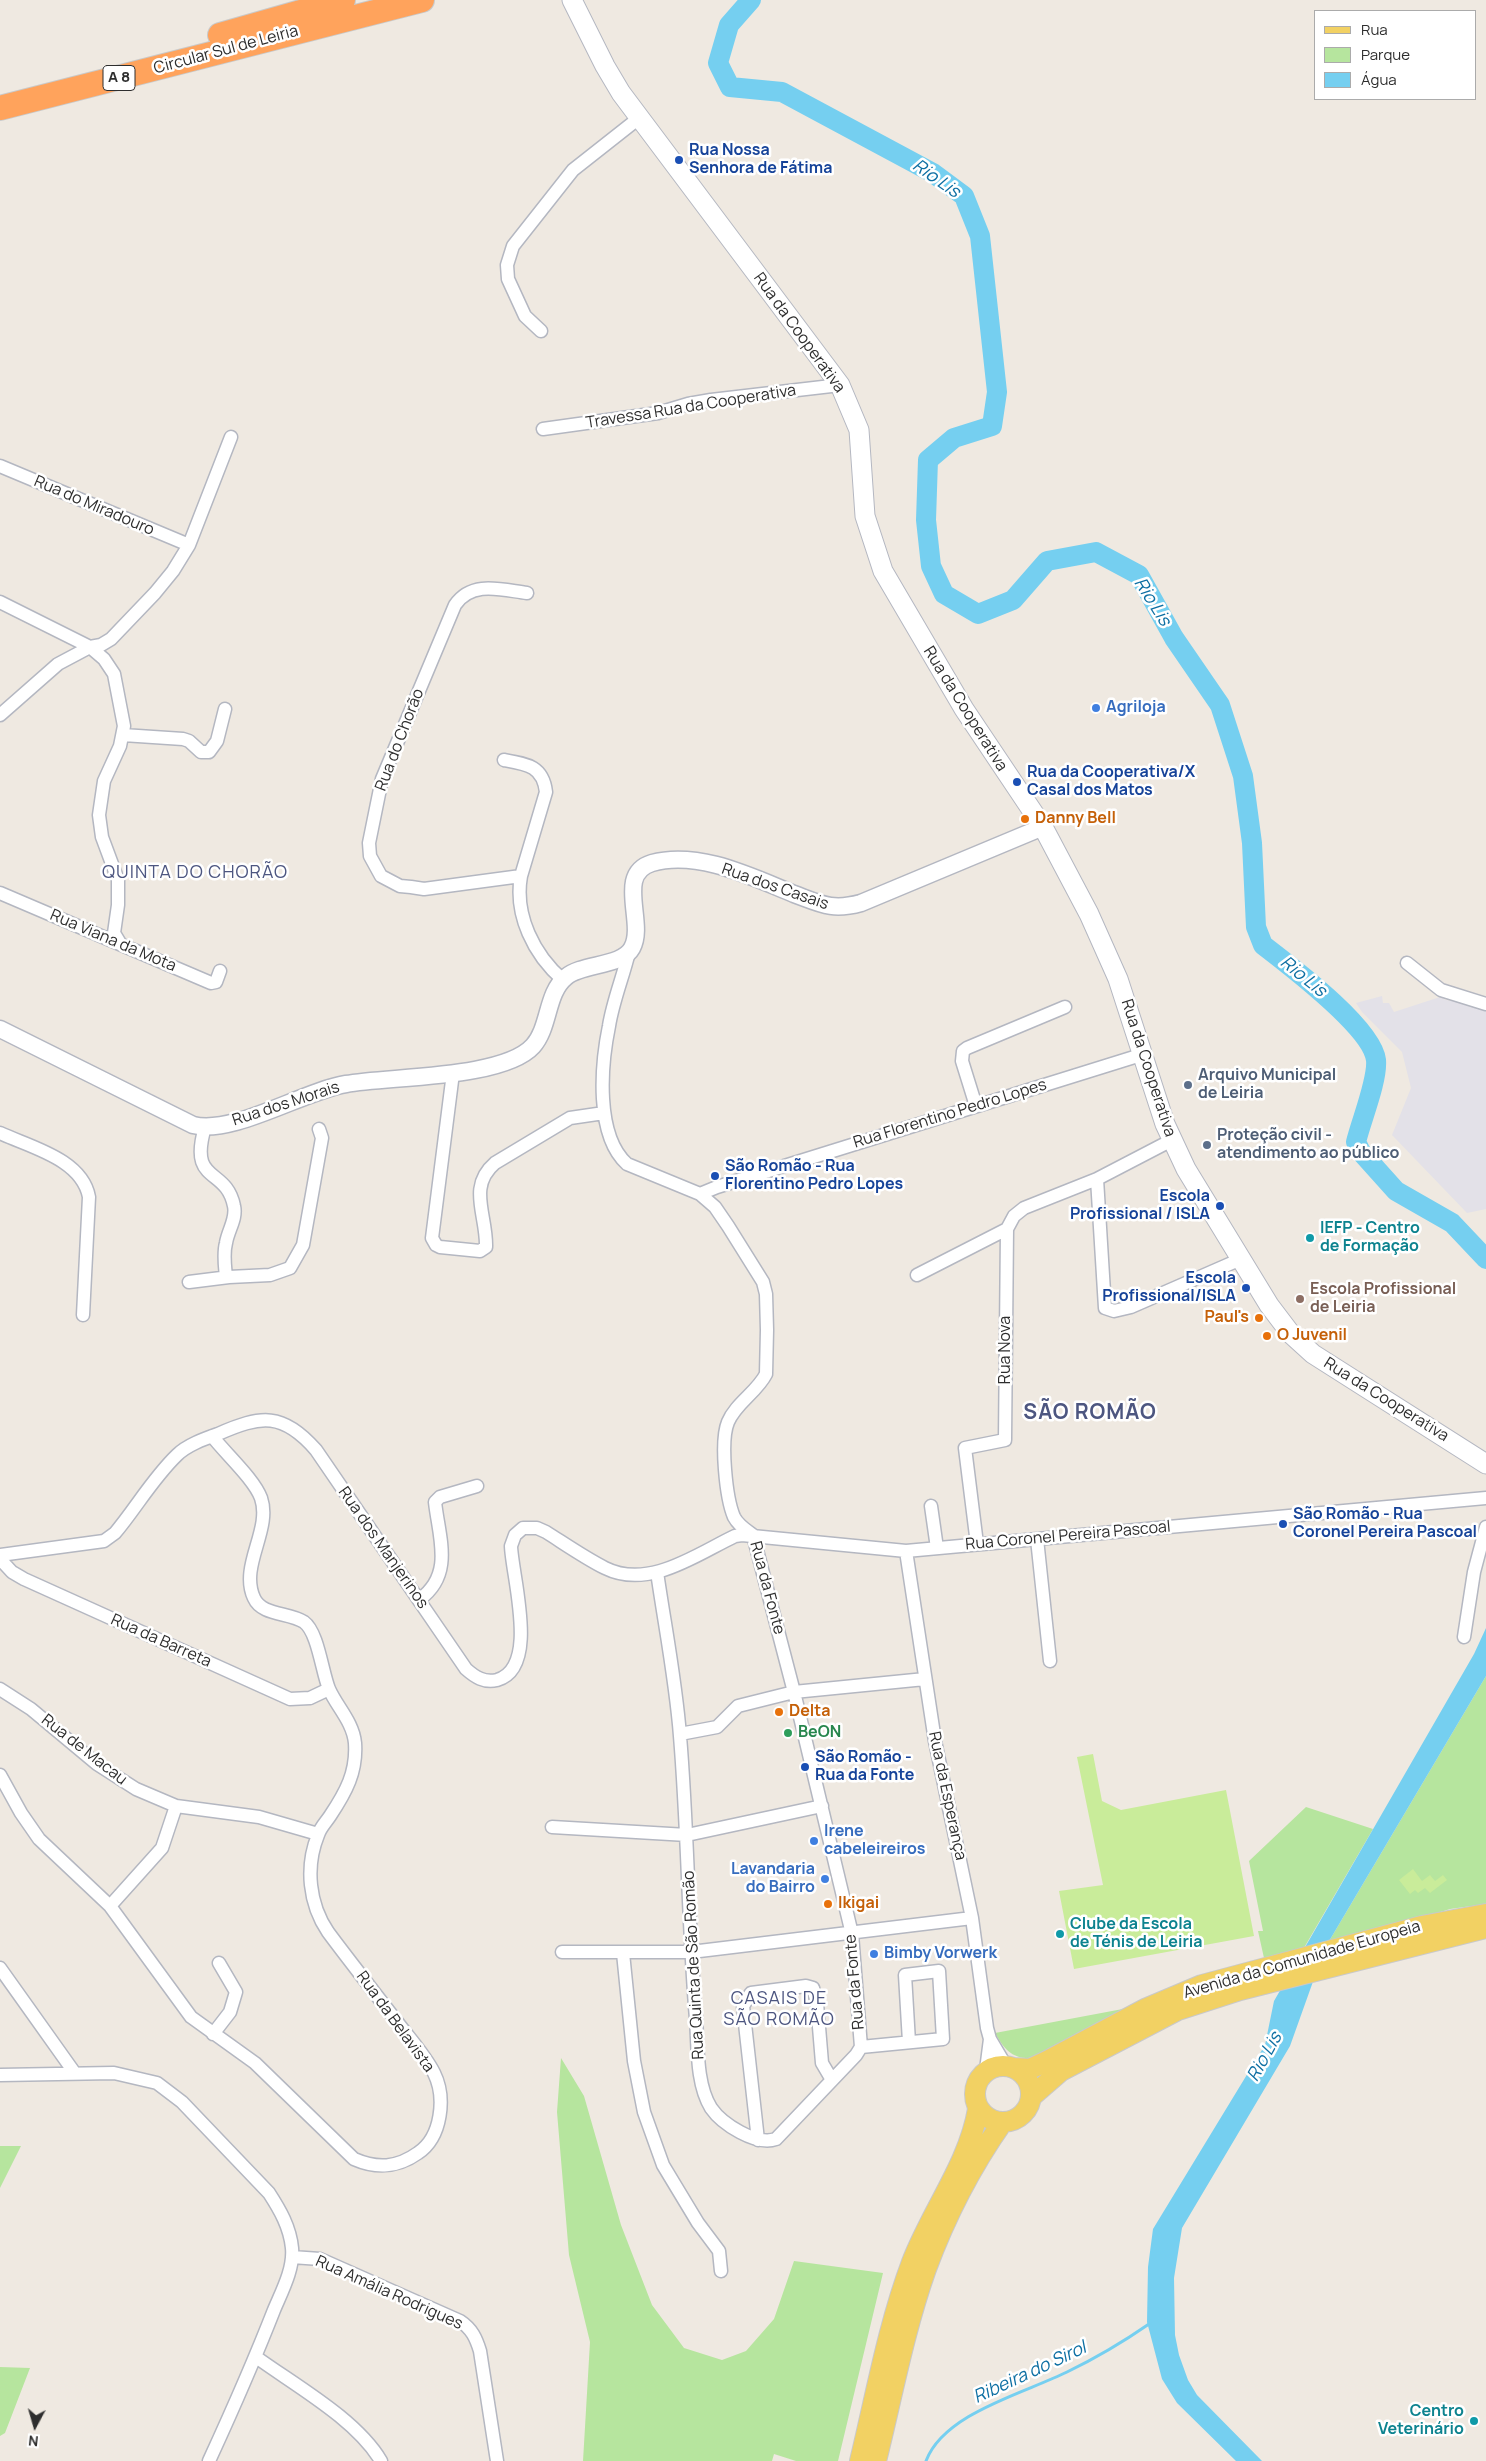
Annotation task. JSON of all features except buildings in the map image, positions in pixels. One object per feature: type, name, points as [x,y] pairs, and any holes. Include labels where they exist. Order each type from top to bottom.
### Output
[{"type":"highway","name":"Circular Sul de Leiria","points":[[0,108],[234,39],[343,0]]},
{"type":"highway","name":"Circular Sul de Leiria","points":[[0,91],[234,39],[422,0]]},
{"type":"main road","name":"Rua da Cooperativa","points":[[572,0],[605,66],[639,118],[840,384],[859,430],[865,516],[883,572],[964,709],[1043,827],[1089,914],[1118,979],[1172,1140],[1186,1169],[1268,1305],[1298,1342],[1313,1354],[1485,1467]]},
{"type":"main road","name":"Avenida da Comunidade Europeia","points":[[1368,1949],[1422,1926],[1486,1914]]},
{"type":"main road","name":"Avenida da Comunidade Europeia","points":[[986,2070],[1010,2067],[1030,2069],[1114,2024],[1202,1985],[1273,1974],[1368,1949],[1486,1928]]},
{"type":"main road","name":"Avenida da Comunidade Europeia","points":[[1002,2123],[1018,2118],[1029,2105],[1031,2096],[1061,2071],[1157,2019],[1273,1974]]},
{"type":"main road","points":[[1010,2067],[1025,2077],[1031,2096]]},
{"type":"main road","points":[[860,2461],[899,2304],[912,2262],[969,2143],[978,2108],[975,2094],[976,2084],[986,2070]]},
{"type":"main road","points":[[876,2461],[912,2314],[927,2267],[967,2180],[1002,2123],[992,2120],[978,2108]]},
{"type":"street","points":[[541,331],[525,316],[508,279],[507,264],[513,246],[573,170],[639,118]]},
{"type":"street","name":"Travessa Rua da Cooperativa","points":[[543,429],[658,413],[704,401],[840,384]]},
{"type":"street","points":[[0,715],[58,664],[90,647],[101,646],[110,639],[129,622],[173,571],[188,545],[231,437]]},
{"type":"street","name":"Rua do Miradouro","points":[[0,466],[188,545]]},
{"type":"street","name":"Rua do Chorão","points":[[521,876],[424,888],[400,886],[389,881],[378,871],[370,856],[369,843],[382,779],[455,605],[464,595],[475,589],[527,592]]},
{"type":"street","points":[[0,602],[90,647],[104,659],[114,674],[124,718],[123,735],[104,781],[99,815],[102,836],[118,880],[118,905],[114,934],[120,943]]},
{"type":"street","points":[[123,735],[183,739],[193,744],[201,752],[209,752],[217,742],[225,709]]},
{"type":"street","points":[[504,760],[534,768],[545,780],[546,792],[521,876],[519,895],[533,943],[542,960],[562,980],[574,972],[618,959],[629,952]]},
{"type":"street","name":"Rua dos Casais","points":[[629,952],[635,941],[636,932],[634,878],[640,870],[651,864],[676,860],[702,863],[752,878],[820,904],[840,907],[861,903],[1043,827]]},
{"type":"street","name":"Rua Viana da Mota","points":[[0,893],[211,983],[216,982],[220,971]]},
{"type":"street","name":"Rua da Fonte","points":[[629,952],[606,1039],[604,1113],[612,1143],[619,1156],[628,1164],[700,1194],[715,1207],[763,1282],[766,1294],[766,1374],[761,1384],[733,1413],[725,1436],[731,1507],[738,1522],[753,1535],[822,1806],[852,1934],[861,2046]]},
{"type":"street","points":[[1407,963],[1441,990],[1486,1004]]},
{"type":"street","name":"Rua dos Morais","points":[[0,1029],[193,1125],[204,1127],[222,1125],[245,1118],[342,1084],[453,1073],[510,1060],[529,1050],[540,1034],[556,990],[562,980]]},
{"type":"street","points":[[976,1106],[962,1061],[963,1051],[1065,1007]]},
{"type":"street","name":"Rua Florentino Pedro Lopes","points":[[700,1194],[717,1187],[1144,1054]]},
{"type":"street","points":[[453,1073],[432,1238],[436,1245],[440,1247],[484,1249],[486,1243],[479,1187],[481,1177],[495,1163],[570,1118],[604,1113]]},
{"type":"street","points":[[204,1127],[199,1148],[201,1163],[205,1171],[229,1191],[235,1211],[226,1243],[226,1277]]},
{"type":"street","points":[[189,1282],[277,1273],[290,1268],[303,1245],[322,1138],[319,1129]]},
{"type":"street","points":[[0,1133],[61,1161],[72,1168],[84,1182],[88,1197],[84,1315]]},
{"type":"street","points":[[917,1275],[1007,1229],[1014,1216],[1024,1208],[1098,1179],[1172,1140]]},
{"type":"street","points":[[1098,1179],[1104,1304],[1107,1310],[1114,1311],[1131,1307],[1241,1259]]},
{"type":"street","name":"Rua Nova","points":[[977,1544],[965,1448],[1005,1440],[1007,1229]]},
{"type":"street","name":"Rua dos Manjerinos","points":[[0,1557],[86,1544],[109,1538],[177,1455],[212,1436],[255,1420],[279,1422],[298,1431],[316,1450],[466,1669],[479,1679],[493,1681],[506,1676],[519,1651],[521,1626],[511,1546],[515,1535],[524,1528],[538,1528],[614,1572],[635,1575],[658,1572]]},
{"type":"street","name":"Rua da Belavista","points":[[0,1775],[21,1813],[39,1839],[110,1906],[178,2002],[191,2017],[255,2063],[343,2150],[366,2164],[374,2166],[398,2164],[421,2151],[434,2133],[441,2104],[434,2074],[328,1932],[316,1911],[311,1881],[318,1834],[351,1781],[355,1754],[352,1728],[329,1690],[309,1628],[299,1620],[265,1609],[254,1599],[251,1579],[263,1506],[255,1486],[212,1436]]},
{"type":"street","points":[[420,1600],[433,1587],[442,1562],[435,1502],[440,1497],[477,1486]]},
{"type":"street","points":[[1482,1499],[1486,1486]]},
{"type":"street","name":"Rua Coronel Pereira Pascoal","points":[[658,1572],[735,1536],[753,1535],[864,1549],[906,1551],[1482,1499]]},
{"type":"street","points":[[931,1506],[937,1548]]},
{"type":"street","points":[[1464,1638],[1474,1572],[1486,1527]]},
{"type":"street","points":[[1037,1539],[1050,1661]]},
{"type":"street","name":"Rua da Esperança","points":[[906,1551],[925,1679],[972,1918],[990,2040],[986,2070]]},
{"type":"street","name":"Rua da Barreta","points":[[0,1557],[12,1572],[24,1579],[290,1699],[310,1698],[329,1690]]},
{"type":"street","name":"Rua Quinta de São Romão","points":[[658,1572],[680,1734],[687,1835],[691,1952],[701,2080],[711,2107],[724,2120],[758,2140]]},
{"type":"street","points":[[680,1734],[717,1727],[738,1706],[794,1692],[925,1679]]},
{"type":"street","name":"Rua de Macau","points":[[0,1688],[31,1709],[117,1779],[176,1806],[259,1817],[318,1834]]},
{"type":"street","points":[[110,1906],[162,1848],[176,1806]]},
{"type":"street","points":[[552,1827],[687,1835],[822,1806]]},
{"type":"street","points":[[562,1952],[691,1952],[972,1918]]},
{"type":"street","points":[[623,1953],[634,2061],[644,2112],[663,2165],[698,2222],[719,2251],[721,2271]]},
{"type":"street","points":[[213,2034],[230,2012],[236,1992],[219,1963]]},
{"type":"street","points":[[0,1968],[74,2072]]},
{"type":"street","points":[[832,2080],[822,2063],[817,2002],[813,1988],[806,1986],[751,1993],[743,2006],[758,2140],[769,2142],[781,2136],[832,2080],[861,2046],[909,2042],[942,2039],[939,1972],[905,1975],[909,2042]]},
{"type":"street","name":"Rua da Esperança","points":[[990,2040],[1010,2067]]},
{"type":"street","points":[[0,2075],[74,2072],[114,2073],[138,2077],[157,2083],[171,2092],[268,2193],[285,2220],[290,2235],[292,2257],[288,2276],[256,2357],[209,2461]]},
{"type":"street","name":"Rua Amália Rodrigues","points":[[292,2257],[320,2260],[460,2321],[468,2328],[475,2336],[480,2351],[497,2461]]},
{"type":"street","points":[[256,2357],[346,2422],[367,2441],[380,2461]]},
{"type":"shaded area","points":[[1382,996],[1383,1003],[1389,1003],[1394,1012],[1440,997],[1446,1000],[1486,1007],[1486,1209],[1467,1213],[1392,1135],[1411,1088],[1402,1052],[1362,1012],[1356,1003]]},
{"type":"green space","points":[[1486,1676],[1486,1904],[1450,1909],[1325,1948]]},
{"type":"green space","points":[[1093,1754],[1102,1801],[1121,1810],[1226,1790],[1254,1936],[1074,1969],[1059,1891],[1103,1885],[1077,1757]]},
{"type":"green space","points":[[1306,1807],[1373,1829],[1301,1953],[1264,1958],[1258,1931],[1263,1931],[1249,1861]]},
{"type":"green space","points":[[1413,1869],[1422,1881],[1430,1875],[1435,1881],[1443,1875],[1447,1880],[1430,1893],[1425,1888],[1418,1893],[1415,1890],[1410,1894],[1399,1880]]},
{"type":"green space","points":[[1128,2008],[1033,2058],[1020,2057],[1010,2052],[995,2033]]},
{"type":"green space","points":[[561,2058],[584,2096],[621,2225],[652,2305],[684,2348],[722,2360],[746,2351],[774,2319],[794,2261],[883,2273],[838,2461],[796,2461],[774,2454],[772,2461],[583,2461],[590,2342],[569,2255],[557,2112]]},
{"type":"green space","points":[[0,2146],[21,2146],[0,2188]]},
{"type":"green space","points":[[0,2367],[30,2368],[5,2433],[0,2436]]},
{"type":"water","name":"Rio Lis","points":[[1486,1628],[1486,1676],[1325,1948],[1290,2046],[1182,2228],[1174,2278],[1175,2335],[1179,2355],[1188,2380],[1197,2395],[1262,2461],[1236,2461],[1177,2403],[1162,2379],[1147,2322],[1148,2267],[1153,2229],[1265,2045],[1274,2001],[1474,1654]]},
{"type":"waterway","name":"Rio Lis","points":[[751,0],[729,25],[718,63],[730,87],[782,92],[933,173],[964,196],[980,236],[997,392],[992,426],[954,438],[928,460],[926,520],[931,566],[944,594],[978,614],[1013,600],[1047,561],[1096,552],[1139,575],[1174,638],[1220,705],[1243,776],[1252,843],[1256,927],[1263,945],[1328,998],[1346,1015],[1371,1046],[1376,1060],[1376,1068],[1372,1089],[1356,1142],[1361,1152],[1396,1191],[1452,1223],[1486,1259]]},
{"type":"waterway","name":"Ribeira do Sirol","points":[[926,2461],[936,2444],[967,2417],[1078,2367],[1109,2350],[1149,2324]]},
{"type":"place","name":"Rua Nossa Senhora de Fátima","points":[[679,160]]},
{"type":"place","name":"Agriloja","points":[[1096,708]]},
{"type":"place","name":"Rua da Cooperativa/X Casal dos Matos","points":[[1017,782]]},
{"type":"place","name":"Danny Bell","points":[[1025,819]]},
{"type":"place","name":"Arquivo Municipal de Leiria","points":[[1188,1085]]},
{"type":"place","name":"Proteção civil - atendimento ao público","points":[[1207,1145]]},
{"type":"place","name":"São Romão - Rua Florentino Pedro Lopes","points":[[715,1176]]},
{"type":"place","name":"Escola Profissional / ISLA","points":[[1220,1206]]},
{"type":"place","name":"IEFP - Centro de Formação","points":[[1310,1238]]},
{"type":"place","name":"Escola Profissional/ISLA","points":[[1246,1288]]},
{"type":"place","name":"Escola Profissional de Leiria","points":[[1300,1299]]},
{"type":"place","name":"Paul's","points":[[1259,1318]]},
{"type":"place","name":"O Juvenil","points":[[1267,1336]]},
{"type":"place","name":"São Romão - Rua Coronel Pereira Pascoal","points":[[1283,1524]]},
{"type":"place","name":"Delta","points":[[779,1712]]},
{"type":"place","name":"BeON","points":[[788,1733]]},
{"type":"place","name":"São Romão - Rua da Fonte","points":[[805,1767]]},
{"type":"place","name":"Irene cabeleireiros","points":[[814,1841]]},
{"type":"place","name":"Lavandaria do Bairro","points":[[825,1879]]},
{"type":"place","name":"Ikigai","points":[[828,1904]]},
{"type":"place","name":"Clube da Escola de Ténis de Leiria","points":[[1060,1934]]},
{"type":"place","name":"Bimby Vorwerk","points":[[874,1954]]},
{"type":"place","name":"Centro Veterinário","points":[[1474,2421]]},
{"type":"district","name":"QUINTA DO CHORÃO","points":[[195,873]]},
{"type":"district","name":"SÃO ROMÃO","points":[[1090,1413]]},
{"type":"district","name":"CASAIS DE SÃO ROMÃO","points":[[779,2009]]}]
